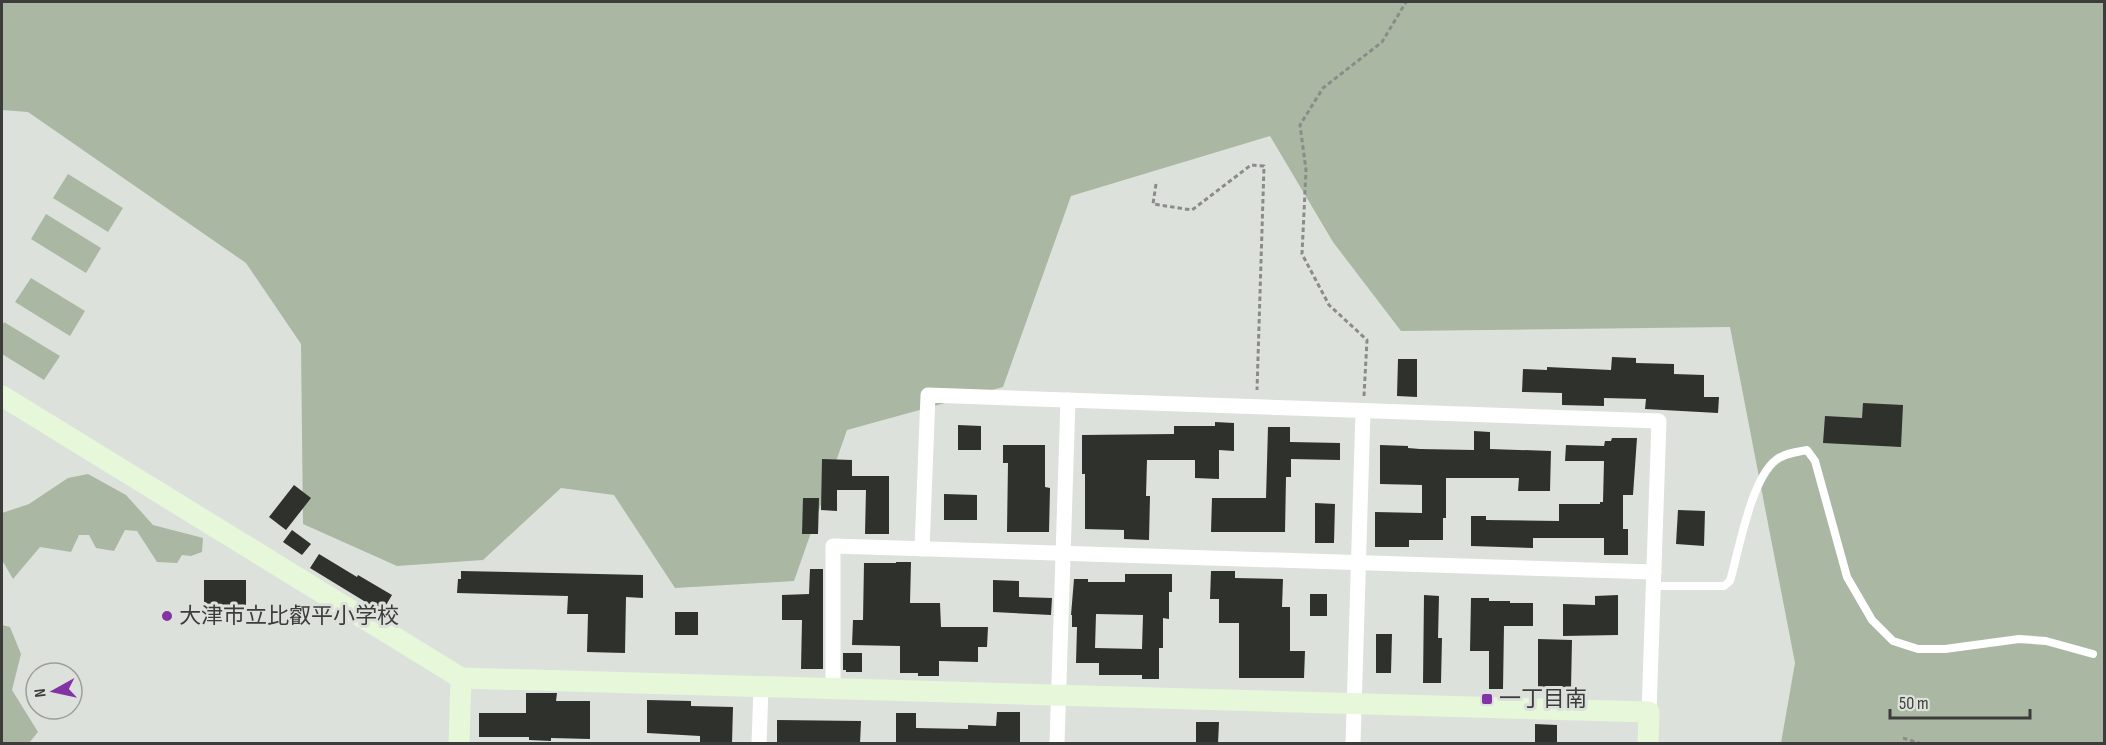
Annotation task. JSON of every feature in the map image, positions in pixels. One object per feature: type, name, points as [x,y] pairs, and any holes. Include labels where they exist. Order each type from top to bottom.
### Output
[{"type":"street","points":[[922,549],[928,395],[1659,421],[1648,744]]},
{"type":"street","points":[[2,396],[461,678],[1649,712]]},
{"type":"street","points":[[1057,744],[1068,400]]},
{"type":"street","points":[[1353,744],[1363,411]]},
{"type":"street","points":[[833,689],[833,546],[1358,563],[1654,579]]},
{"type":"street","points":[[459,744],[461,678]]},
{"type":"street","points":[[759,744],[760,687]]},
{"type":"lane","points":[[1654,579],[1724,586],[1730,581],[1757,484],[1776,460],[1791,453],[1807,450],[1815,461],[1847,577],[1872,620],[1893,641],[1918,649],[1945,649],[2019,639],[2046,641],[2093,654]]},
{"type":"path","points":[[1363,411],[1366,340],[1329,305],[1302,254],[1306,170],[1300,124],[1323,88],[1382,42],[1406,2]]},
{"type":"path","points":[[1156,184],[1153,204],[1192,210],[1251,165],[1264,166],[1256,407]]},
{"type":"path","points":[[1903,738],[1922,744]]},
{"type":"green space","points":[[2,2],[2104,2],[2104,743],[1781,743],[1795,663],[1730,327],[1401,331],[1333,242],[1270,136],[1071,196],[1003,387],[847,430],[794,581],[675,588],[614,495],[561,488],[483,560],[397,566],[303,524],[301,344],[246,263],[28,112],[2,110]]},
{"type":"green space","points":[[68,174],[123,208],[108,232],[53,198]]},
{"type":"green space","points":[[46,214],[101,248],[86,273],[31,239]]},
{"type":"green space","points":[[31,278],[85,311],[70,336],[15,302]]},
{"type":"green space","points":[[4,322],[60,356],[44,380],[2,354]]},
{"type":"green space","points":[[88,474],[126,495],[153,525],[203,538],[202,552],[191,556],[182,555],[177,563],[157,562],[137,531],[125,530],[114,551],[96,548],[89,535],[79,535],[71,552],[40,547],[13,579],[2,560],[2,513],[29,504],[68,478]]},
{"type":"green space","points":[[2,625],[10,627],[21,654],[12,690],[24,709],[24,721],[31,721],[38,732],[29,743],[2,743]]},
{"type":"building","points":[[1612,357],[1636,358],[1636,363],[1674,364],[1674,374],[1704,375],[1704,397],[1719,397],[1718,413],[1645,409],[1646,399],[1604,398],[1604,406],[1562,405],[1562,393],[1522,392],[1523,369],[1547,370],[1547,367],[1611,370]]},
{"type":"building","points":[[1398,359],[1417,359],[1417,397],[1397,396]]},
{"type":"building","points":[[1863,403],[1903,405],[1901,447],[1823,443],[1825,416],[1862,418]]},
{"type":"building","points":[[1215,422],[1234,423],[1234,451],[1219,450],[1219,479],[1195,478],[1195,460],[1147,460],[1146,496],[1150,496],[1149,540],[1124,539],[1124,530],[1085,529],[1082,435],[1174,434],[1174,426],[1215,426]]},
{"type":"building","points":[[958,425],[981,426],[981,450],[958,450]]},
{"type":"building","points":[[1268,427],[1290,427],[1290,442],[1340,443],[1340,460],[1291,459],[1291,477],[1286,477],[1285,532],[1211,532],[1212,498],[1266,498]]},
{"type":"building","points":[[1474,431],[1490,432],[1490,449],[1551,451],[1550,491],[1518,491],[1519,478],[1446,478],[1446,518],[1443,518],[1443,540],[1409,540],[1409,547],[1375,547],[1375,512],[1422,513],[1422,485],[1380,484],[1380,445],[1420,449],[1474,450]]},
{"type":"building","points":[[1612,438],[1637,438],[1633,495],[1623,495],[1623,529],[1628,529],[1628,555],[1604,555],[1604,538],[1533,538],[1533,548],[1471,546],[1471,516],[1486,516],[1486,520],[1559,521],[1559,504],[1600,504],[1603,502],[1604,461],[1565,461],[1566,445],[1604,446],[1605,441],[1611,441]]},
{"type":"building","points":[[1003,445],[1045,445],[1045,487],[1050,488],[1049,532],[1007,532],[1008,463],[1003,463]]},
{"type":"building","points":[[822,459],[852,460],[852,476],[889,476],[889,534],[865,534],[866,490],[837,490],[837,511],[821,510]]},
{"type":"building","points":[[294,485],[311,498],[286,530],[269,517]]},
{"type":"building","points":[[944,494],[977,495],[977,520],[944,520]]},
{"type":"building","points":[[803,498],[819,498],[818,534],[802,534]]},
{"type":"building","points":[[1315,503],[1335,504],[1334,543],[1315,543]]},
{"type":"building","points":[[1678,510],[1705,511],[1704,546],[1676,544]]},
{"type":"building","points":[[292,530],[311,544],[302,555],[283,542]]},
{"type":"building","points":[[319,554],[392,595],[382,612],[310,568]]},
{"type":"building","points":[[911,562],[910,603],[940,603],[941,627],[988,627],[987,647],[978,647],[978,662],[939,661],[939,676],[918,676],[918,673],[900,673],[900,646],[852,645],[853,620],[863,620],[864,563]]},
{"type":"building","points":[[810,569],[823,569],[823,669],[801,669],[802,620],[782,620],[782,595],[809,594]]},
{"type":"building","points":[[461,571],[643,575],[643,598],[626,597],[625,653],[587,652],[588,614],[567,614],[568,596],[457,593]]},
{"type":"building","points":[[1211,571],[1235,571],[1235,578],[1283,579],[1282,607],[1290,607],[1290,651],[1305,651],[1304,678],[1239,678],[1239,623],[1219,623],[1219,599],[1210,599]]},
{"type":"building","points":[[1125,574],[1172,574],[1169,619],[1163,618],[1163,648],[1159,648],[1159,679],[1142,679],[1142,675],[1099,675],[1099,663],[1076,663],[1077,627],[1072,627],[1071,615],[1074,579],[1088,579],[1088,582],[1125,582]],"holes":[[[1096,614],[1143,615],[1142,649],[1095,648]]]},
{"type":"building","points":[[204,580],[246,580],[246,607],[204,607]]},
{"type":"building","points":[[993,580],[1019,581],[1019,597],[1052,598],[1051,615],[993,612]]},
{"type":"building","points":[[1310,594],[1327,594],[1327,616],[1310,616]]},
{"type":"building","points":[[1424,595],[1439,596],[1438,638],[1442,638],[1441,683],[1423,683]]},
{"type":"building","points":[[1618,595],[1618,635],[1563,636],[1563,604],[1595,605],[1595,596]]},
{"type":"building","points":[[1471,598],[1489,598],[1489,601],[1510,601],[1510,603],[1533,603],[1533,626],[1504,626],[1503,689],[1489,689],[1489,651],[1470,651]]},
{"type":"building","points":[[675,612],[698,612],[698,635],[675,635]]},
{"type":"building","points":[[1376,634],[1392,634],[1391,673],[1376,673]]},
{"type":"building","points":[[1538,639],[1572,640],[1571,688],[1538,687]]},
{"type":"building","points":[[843,653],[862,653],[862,672],[843,670]]},
{"type":"building","points":[[526,693],[557,693],[556,701],[590,701],[590,739],[551,738],[551,741],[529,740],[529,737],[479,737],[479,713],[526,713]]},
{"type":"building","points":[[647,700],[691,701],[691,706],[733,707],[732,743],[700,743],[700,736],[647,733]]},
{"type":"building","points":[[997,712],[1020,712],[1020,744],[896,744],[896,713],[916,713],[916,728],[968,729],[968,725],[996,726]]},
{"type":"building","points":[[777,720],[861,721],[860,744],[777,744]]},
{"type":"building","points":[[1196,722],[1219,722],[1218,744],[1196,744]]},
{"type":"building","points":[[1535,724],[1557,725],[1557,744],[1535,744]]},
{"type":"place","name":"大津市立比叡平小学校","points":[[167,616]]},
{"type":"place","name":"一丁目南","points":[[1487,699]]}]
